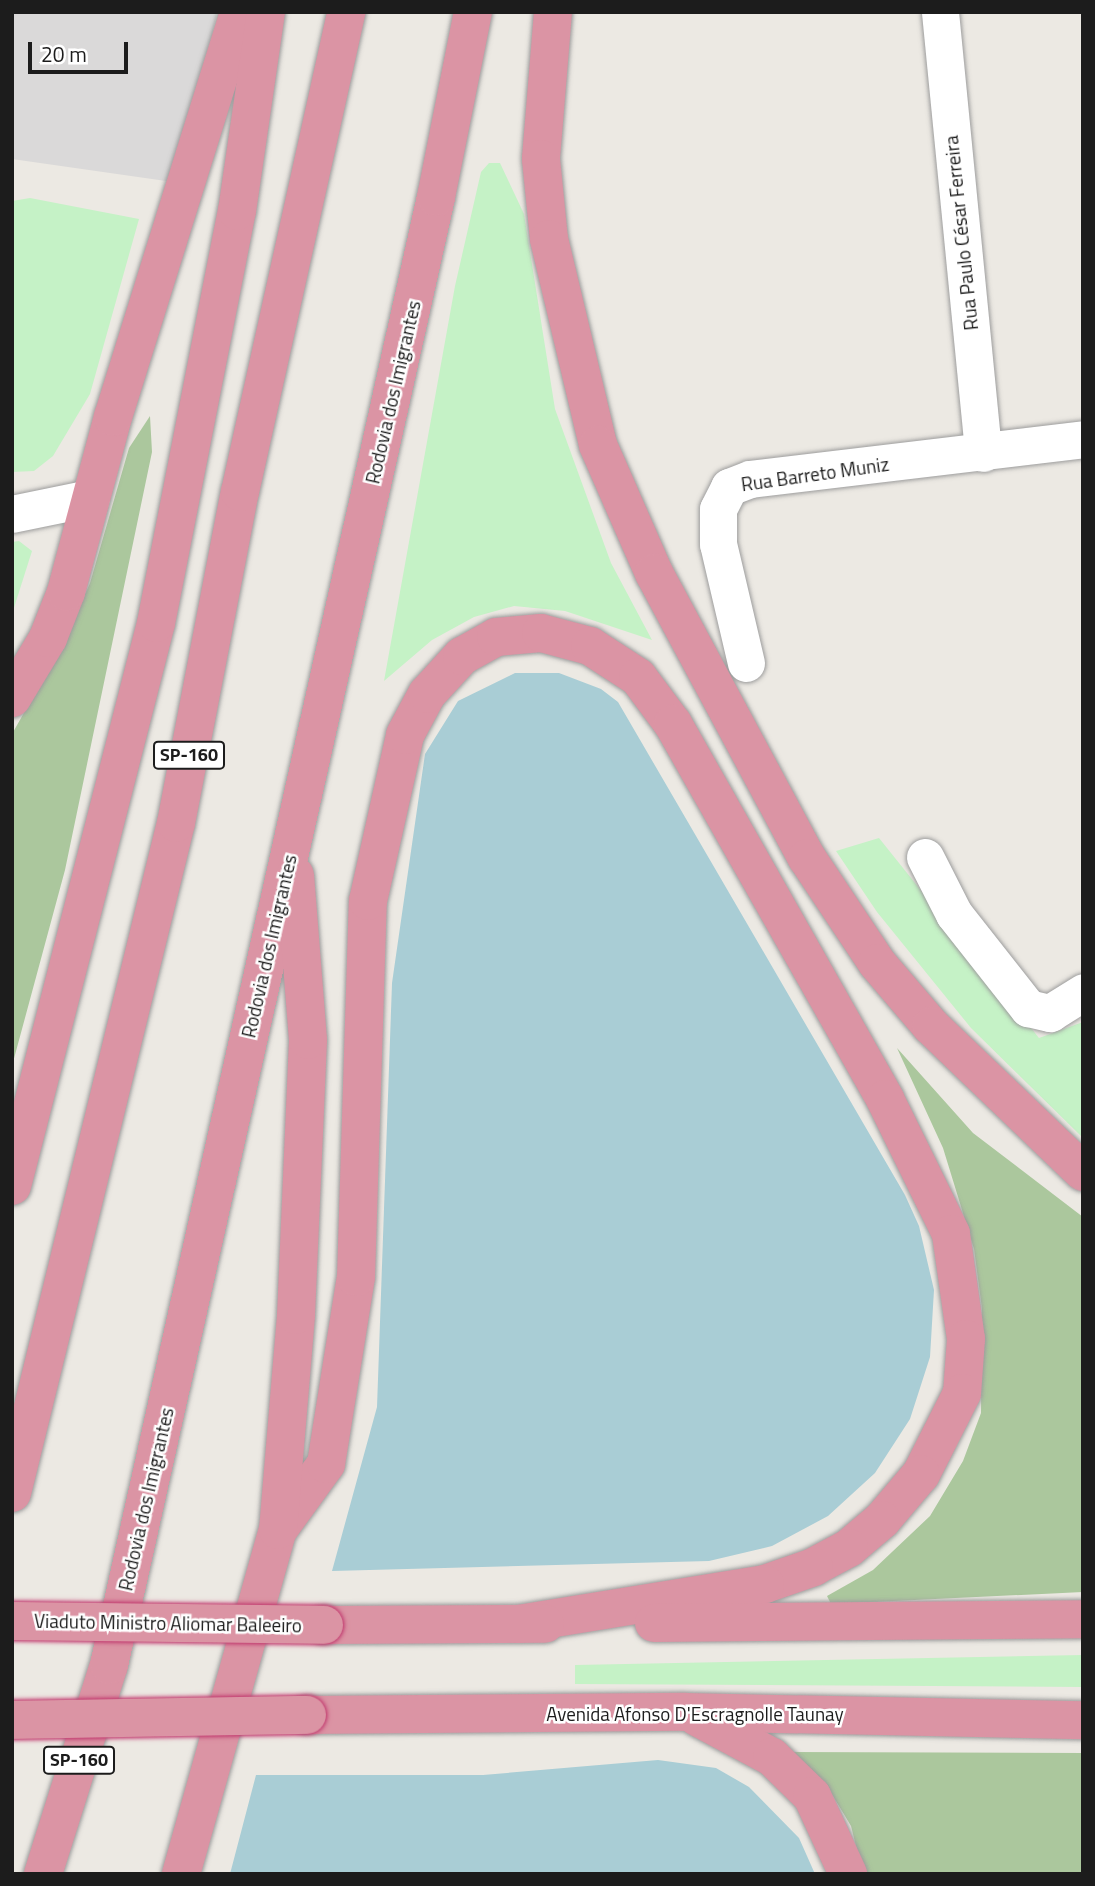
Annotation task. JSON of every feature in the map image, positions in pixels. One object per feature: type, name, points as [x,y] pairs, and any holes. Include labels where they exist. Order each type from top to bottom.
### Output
[{"type":"highway","points":[[12,698],[48,638],[66,592],[90,498],[239,12]]},
{"type":"highway","points":[[12,1186],[156,623],[237,211],[266,12]]},
{"type":"highway","name":"SP-160","points":[[12,1493],[176,823],[240,492],[346,12]]},
{"type":"highway","name":"Rodovia dos Imigrantes","points":[[43,1874],[108,1665],[291,847],[473,12]]},
{"type":"highway","points":[[553,12],[541,159],[549,239],[598,445],[654,573],[807,858],[877,962],[930,1026],[1083,1172]]},
{"type":"highway","points":[[278,1530],[326,1464],[356,1277],[368,901],[405,735],[427,694],[462,656],[496,638],[541,633],[590,646],[638,677],[673,724],[886,1099],[951,1234],[965,1326],[964,1366],[962,1393],[921,1474],[849,1548],[765,1584],[518,1624]]},
{"type":"highway","points":[[181,1874],[278,1530],[296,1315],[307,1040],[291,847]]},
{"type":"highway","points":[[518,1624],[1083,1619]]},
{"type":"highway","name":"Viaduto Ministro Aliomar Baleeiro","points":[[12,1621],[324,1625],[518,1624]]},
{"type":"highway","points":[[685,1712],[772,1757],[804,1788],[838,1843],[848,1874]]},
{"type":"highway","name":"Avenida Afonso D'Escragnolle Taunay","points":[[12,1720],[685,1712],[1083,1720]]},
{"type":"street","name":"Rua Paulo César Ferreira","points":[[940,12],[983,453]]},
{"type":"street","name":"Rua Barreto Muniz","points":[[746,663],[718,544],[718,509],[729,487],[750,479],[1083,439]]},
{"type":"street","points":[[12,514],[90,498]]},
{"type":"street","points":[[925,857],[954,914],[1028,1008],[1050,1013],[1083,992]]},
{"type":"shaded area","points":[[12,12],[217,12],[180,183],[12,159]]},
{"type":"green space","points":[[489,163],[500,163],[524,214],[555,409],[611,563],[652,640],[565,611],[514,606],[474,617],[432,640],[384,681],[455,286],[481,172]]},
{"type":"green space","points":[[30,198],[139,219],[90,394],[53,456],[34,471],[12,472],[12,201]]},
{"type":"green space","points":[[150,416],[152,452],[65,870],[12,1066],[12,734],[64,642],[90,583],[129,448]]},
{"type":"green space","points":[[19,541],[32,551],[12,614],[12,542]]},
{"type":"green space","points":[[879,838],[1039,1038],[1083,1022],[1083,1138],[971,1028],[877,912],[836,851]]},
{"type":"green space","points":[[897,1048],[973,1133],[1083,1217],[1083,1592],[831,1604],[827,1596],[873,1570],[930,1516],[963,1461],[981,1413],[982,1309],[974,1249],[943,1148]]},
{"type":"green space","points":[[1083,1655],[1083,1687],[575,1684],[575,1665]]},
{"type":"green space","points":[[788,1752],[1083,1753],[1083,1874],[863,1874],[851,1826],[830,1791]]},
{"type":"water","points":[[515,673],[559,673],[601,689],[618,702],[905,1195],[919,1226],[934,1290],[930,1357],[910,1419],[875,1473],[828,1516],[772,1546],[709,1561],[332,1571],[377,1407],[392,983],[425,754],[458,701]]},
{"type":"water","points":[[658,1760],[716,1768],[749,1787],[799,1838],[815,1874],[230,1874],[256,1775],[483,1775]]}]
